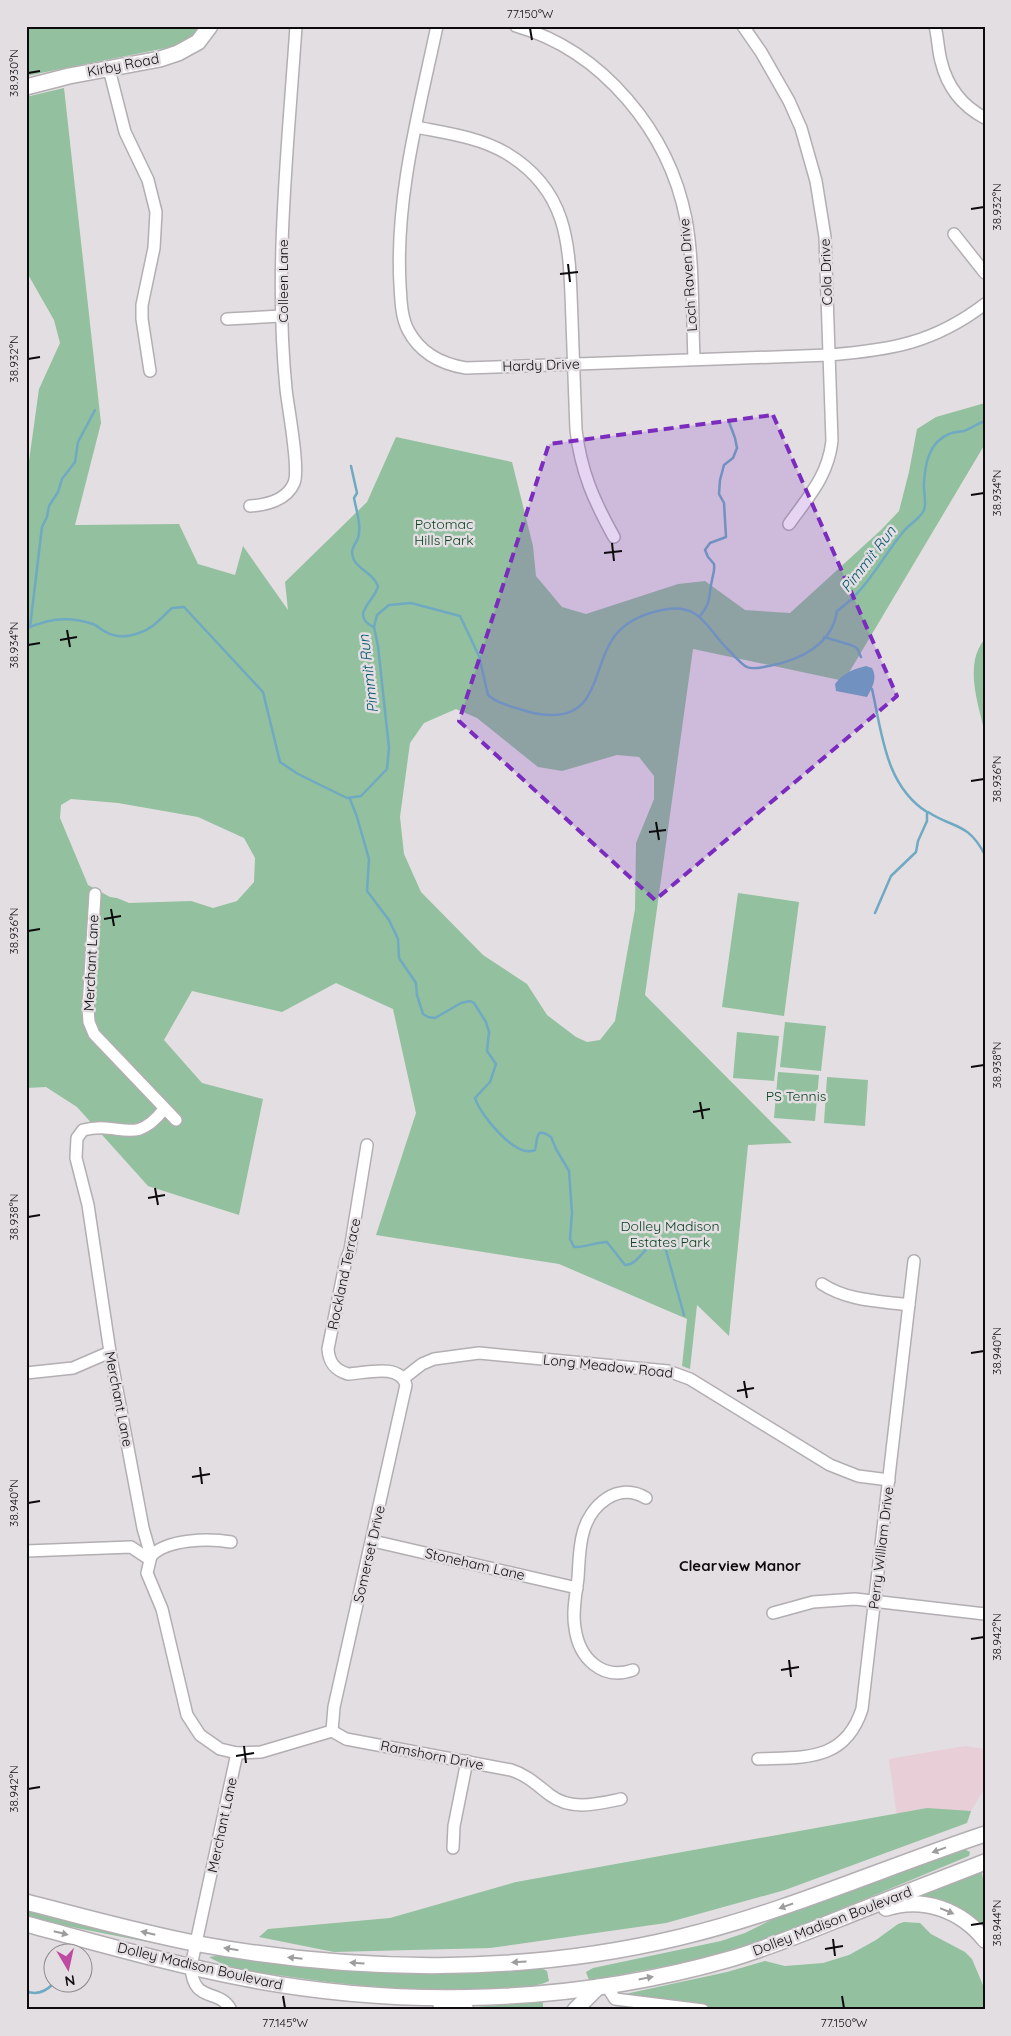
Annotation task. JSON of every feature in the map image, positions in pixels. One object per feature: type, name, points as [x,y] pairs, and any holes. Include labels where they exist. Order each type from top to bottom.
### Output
[{"type":"main road","name":"Kirby Road","points":[[26,87],[68,76],[160,59],[178,53],[198,42],[210,26]]},
{"type":"main road","name":"Dolley Madison Boulevard","points":[[26,1902],[196,1943],[284,1957],[374,1963],[480,1964],[586,1955],[668,1940],[744,1920],[985,1834]]},
{"type":"main road","name":"Dolley Madison Boulevard","points":[[26,1924],[192,1966],[288,1985],[395,1996],[501,1996],[602,1986],[668,1974],[720,1961],[773,1946],[816,1930],[984,1860]]},
{"type":"main road","points":[[984,1860],[985,1878]]},
{"type":"main road","points":[[816,1930],[894,1906],[921,1904],[939,1907],[953,1913],[971,1925],[985,1940]]},
{"type":"main road","points":[[575,2010],[602,1986]]},
{"type":"main road","points":[[395,1996],[466,2010]]},
{"type":"street","name":"Colleen Lane","points":[[250,506],[261,506],[278,499],[291,489],[296,474],[286,388],[281,316],[281,255],[296,26]]},
{"type":"street","name":"Hardy Drive","points":[[437,26],[404,187],[399,248],[403,317],[414,339],[432,357],[454,366],[466,368],[829,356],[875,352],[914,343],[952,326],[985,304]]},
{"type":"street","name":"Loch Raven Drive","points":[[516,26],[565,48],[605,77],[638,113],[663,152],[678,189],[686,220],[689,243],[694,359]]},
{"type":"street","name":"Cola Drive","points":[[743,26],[776,76],[793,110],[810,155],[818,190],[824,233],[832,441],[830,455],[822,477],[789,524]]},
{"type":"street","points":[[934,26],[940,59],[951,86],[968,106],[985,118]]},
{"type":"street","points":[[109,69],[125,132],[148,180],[156,212],[154,248],[142,305],[142,319],[150,371]]},
{"type":"street","points":[[416,127],[491,145],[521,163],[544,187],[561,217],[569,249],[576,430],[582,469],[597,506],[614,537]]},
{"type":"street","points":[[954,234],[985,273]]},
{"type":"street","points":[[227,319],[281,316]]},
{"type":"street","name":"Merchant Lane","points":[[95,894],[89,1022],[94,1034],[164,1109],[155,1120],[143,1129],[83,1130],[77,1138],[76,1158],[88,1205],[110,1352],[150,1558],[148,1572],[162,1609],[187,1715],[192,1725],[208,1742],[220,1749],[237,1753],[192,1966]]},
{"type":"street","points":[[164,1109],[176,1120]]},
{"type":"street","name":"Rockland Terrace","points":[[367,1145],[350,1250],[346,1260],[328,1349],[331,1364],[341,1372],[348,1374],[395,1372],[404,1378]]},
{"type":"street","name":"Perry William Drive","points":[[758,1759],[816,1756],[837,1747],[852,1731],[862,1709],[914,1261]]},
{"type":"street","points":[[822,1284],[842,1295],[854,1298],[909,1305]]},
{"type":"street","points":[[26,1373],[73,1368],[110,1352]]},
{"type":"street","name":"Long Meadow Road","points":[[404,1378],[422,1364],[434,1359],[479,1353],[668,1371],[690,1379],[830,1465],[858,1476],[889,1480]]},
{"type":"street","name":"Somerset Drive","points":[[332,1731],[334,1708],[406,1391],[404,1378]]},
{"type":"street","points":[[633,1670],[623,1673],[606,1672],[592,1663],[584,1653],[575,1630],[576,1588],[582,1534],[592,1513],[599,1505],[616,1493],[634,1492],[646,1498]]},
{"type":"street","points":[[26,1551],[131,1547],[150,1558],[161,1548],[192,1541],[231,1542]]},
{"type":"street","name":"Stoneham Lane","points":[[372,1541],[576,1588]]},
{"type":"street","points":[[773,1613],[793,1606],[827,1600],[855,1599],[985,1614]]},
{"type":"street","points":[[237,1753],[261,1752],[332,1731]]},
{"type":"street","name":"Ramshorn Drive","points":[[332,1731],[346,1738],[511,1770],[521,1774],[552,1796],[572,1805],[583,1806],[621,1799]]},
{"type":"street","points":[[453,1848],[454,1826],[467,1761]]},
{"type":"street","points":[[192,1966],[193,1978],[197,1988],[224,2001],[231,2010]]},
{"type":"street","points":[[602,1986],[615,1999],[703,2010]]},
{"type":"highlighted area","points":[[773,415],[897,696],[655,900],[459,721],[549,444]]},
{"type":"shaded area","points":[[965,1746],[985,1749],[984,1789],[971,1811],[898,1824],[889,1759]]},
{"type":"green space","points":[[26,26],[203,26],[194,36],[171,47],[26,76]]},
{"type":"green space","points":[[64,88],[101,423],[75,525],[179,524],[198,564],[235,575],[243,546],[288,610],[285,582],[367,502],[396,437],[512,462],[533,546],[536,576],[562,607],[586,614],[678,584],[705,581],[745,610],[790,613],[881,530],[899,511],[917,429],[936,417],[985,403],[985,444],[844,681],[693,649],[645,995],[792,1143],[748,1145],[729,1336],[697,1305],[690,1369],[682,1366],[687,1319],[559,1264],[376,1235],[416,1113],[393,1009],[336,983],[282,1012],[192,991],[164,1040],[202,1083],[263,1099],[239,1215],[148,1186],[77,1107],[46,1087],[26,1088],[26,470],[29,461],[39,389],[60,343],[54,320],[26,271],[26,97]],"holes":[[[456,709],[477,718],[538,767],[562,771],[617,755],[639,757],[654,776],[654,799],[636,843],[635,909],[615,1021],[600,1040],[587,1042],[576,1037],[547,1015],[527,984],[483,955],[421,892],[404,854],[400,817],[410,743],[424,723]],[[71,799],[118,803],[198,817],[244,838],[255,858],[254,882],[237,901],[213,908],[191,901],[129,903],[110,897],[88,885],[60,818],[61,805]]]},
{"type":"green space","points":[[985,639],[985,734],[974,685],[974,672],[978,649]]},
{"type":"green space","points":[[738,893],[799,902],[784,1016],[722,1007]]},
{"type":"green space","points":[[785,1022],[826,1026],[821,1071],[780,1067]]},
{"type":"green space","points":[[737,1032],[779,1036],[774,1081],[733,1078]]},
{"type":"green space","name":"PS Tennis","points":[[778,1072],[819,1075],[815,1121],[774,1118]]},
{"type":"green space","points":[[827,1077],[868,1080],[865,1126],[824,1123]]},
{"type":"green space","points":[[927,1808],[971,1811],[967,1823],[785,1890],[666,1923],[490,1948],[334,1952],[259,1937],[268,1929],[390,1918],[516,1882]]},
{"type":"green space","points":[[964,1849],[970,1852],[969,1856],[788,1933],[693,1961],[592,1980],[589,1980],[586,1972],[593,1968],[721,1941],[745,1933],[795,1908]]},
{"type":"green space","points":[[981,1868],[985,1890],[985,1933],[915,1897]]},
{"type":"green space","points":[[26,1910],[178,1946],[178,1948],[26,1918]]},
{"type":"green space","points":[[904,1922],[920,1923],[931,1934],[965,1952],[972,1959],[985,1990],[985,2010],[722,2010],[616,1996],[727,1972],[765,1961],[785,1966],[823,1963],[849,1955]]},
{"type":"green space","points":[[222,1955],[261,1961],[340,1968],[539,1967],[547,1971],[549,1981],[526,1987],[447,1990],[366,1986],[246,1970],[218,1962],[209,1957]]},
{"type":"green space","points":[[543,2003],[543,2010],[480,2010],[475,2007]]},
{"type":"water","points":[[866,666],[872,668],[874,672],[874,683],[867,697],[836,691],[835,684],[845,674]]},
{"type":"waterway","points":[[30,627],[42,527],[47,517],[49,506],[58,492],[62,479],[75,462],[78,442],[95,410]]},
{"type":"waterway","name":"Pimmit Run","points":[[26,629],[51,620],[67,619],[84,621],[114,635],[126,636],[149,629],[172,608],[184,607],[263,692],[280,762],[298,774],[347,798],[361,796],[387,769],[389,748],[378,646],[374,627],[377,615],[389,605],[411,603],[460,616],[479,656],[488,695],[506,705],[539,714],[568,713],[580,706],[588,696],[610,644],[618,632],[635,619],[661,610],[678,609],[694,613],[706,623],[735,657],[747,667],[758,668],[792,660],[813,649],[829,633],[837,611],[857,594],[895,542],[924,510],[927,461],[937,442],[949,434],[964,431],[985,421]]},
{"type":"waterway","points":[[700,616],[708,602],[714,569],[714,564],[705,550],[710,543],[726,537],[724,503],[719,494],[720,480],[724,465],[733,458],[737,448],[729,422]]},
{"type":"waterway","points":[[351,466],[357,493],[354,498],[359,529],[358,538],[352,553],[356,563],[373,578],[378,586],[366,607],[363,617],[373,627]]},
{"type":"waterway","points":[[824,637],[857,648],[861,657]]},
{"type":"waterway","points":[[872,689],[883,740],[894,773],[902,788],[913,801],[927,812],[927,821],[918,841],[916,852],[891,876],[875,913]]},
{"type":"waterway","points":[[350,799],[369,859],[367,891],[389,920],[398,939],[399,958],[416,983],[417,995],[423,1014],[435,1018],[461,1003],[470,1001],[474,1003],[486,1022],[489,1032],[487,1051],[496,1064],[490,1082],[475,1098],[484,1115],[509,1142],[527,1151],[535,1150],[539,1133],[551,1137],[569,1171],[572,1213],[570,1239],[574,1247],[607,1242],[625,1265],[631,1264],[653,1244],[664,1243],[684,1315]]},
{"type":"waterway","points":[[928,812],[966,831],[979,844],[985,855]]},
{"type":"waterway","points":[[26,1991],[34,1993],[42,1992]]},
{"type":"district","name":"Clearview Manor","points":[[740,1565]]},
{"type":"park label","name":"Potomac Hills Park","points":[[444,532]]},
{"type":"park label","name":"Dolley Madison Estates Park","points":[[670,1234]]}]
